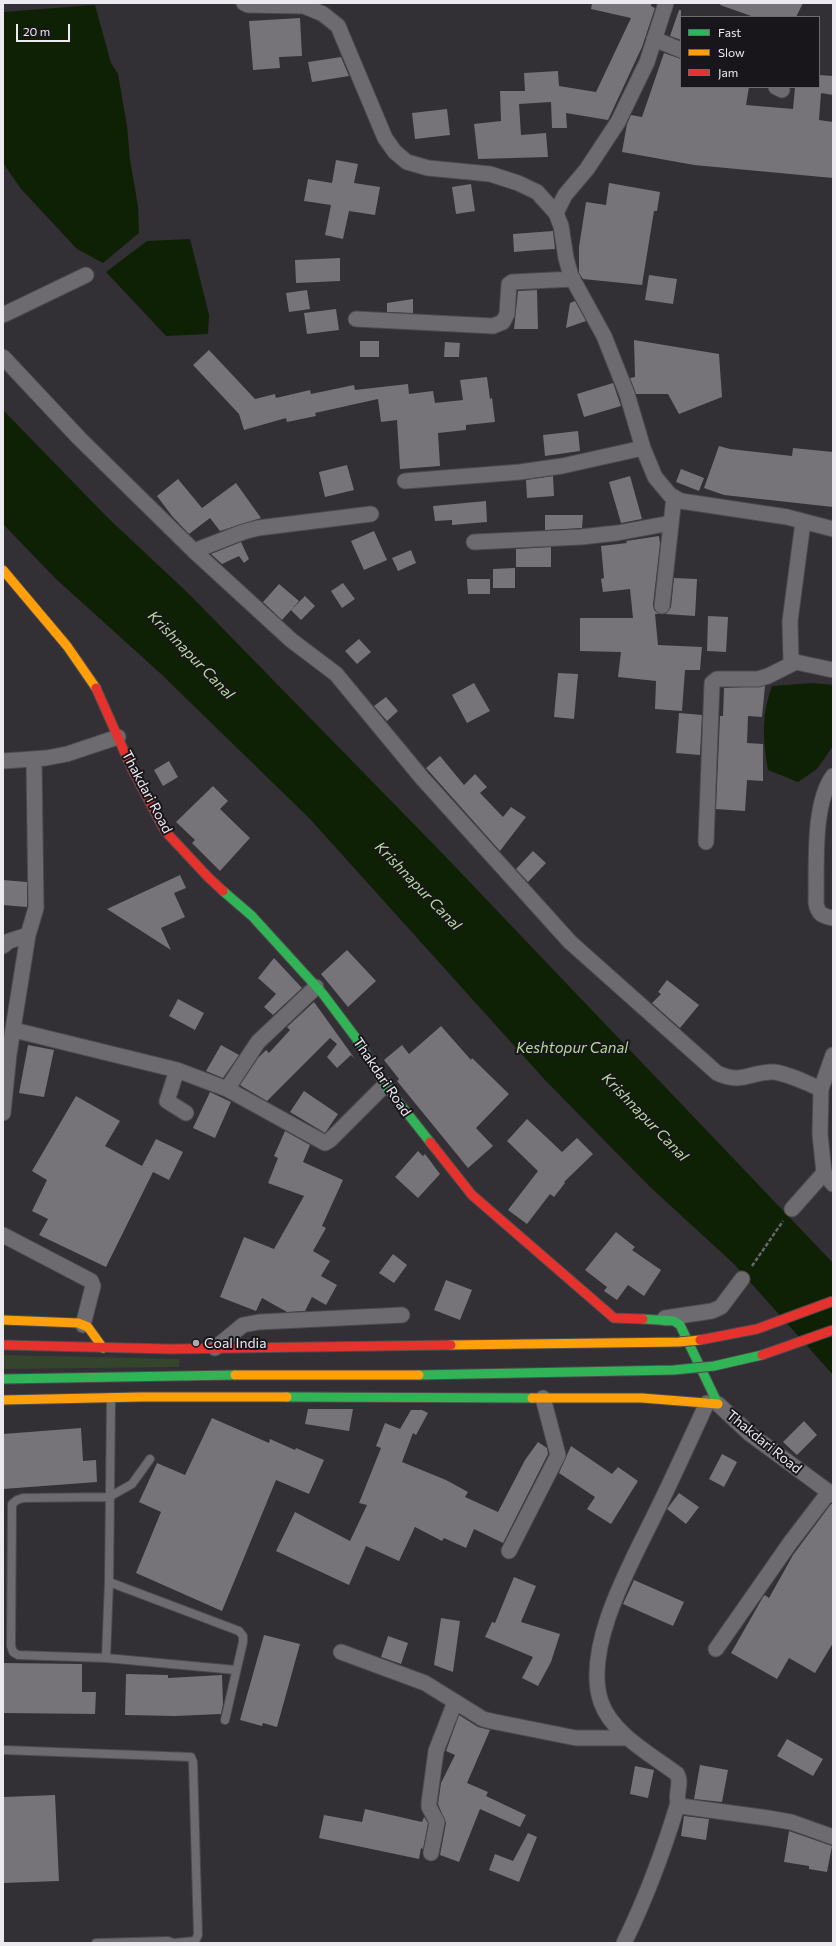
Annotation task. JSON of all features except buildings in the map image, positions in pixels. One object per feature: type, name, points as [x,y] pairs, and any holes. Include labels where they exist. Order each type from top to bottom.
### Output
[{"type":"street","points":[[244,3],[248,5],[304,6],[328,3]]},
{"type":"street","points":[[556,213],[565,195],[588,169],[618,122],[647,62],[666,3]]},
{"type":"street","points":[[304,6],[323,14],[338,26],[385,138],[394,152],[407,162],[428,168],[490,174],[518,183],[537,192],[556,213],[561,226],[566,258],[573,279],[604,336],[627,394],[643,448],[655,477],[674,497],[681,501],[803,522],[833,529]]},
{"type":"street","points":[[654,39],[680,50]]},
{"type":"street","points":[[3,315],[86,274]]},
{"type":"street","points":[[356,319],[493,326],[503,322],[507,314],[509,284],[512,282],[573,279]]},
{"type":"street","points":[[3,357],[79,438],[194,551],[291,640],[336,674],[422,778],[570,942],[717,1073],[729,1078],[742,1079],[774,1072],[821,1088]]},
{"type":"street","points":[[405,481],[520,472],[562,466],[643,448]]},
{"type":"street","points":[[662,606],[674,497]]},
{"type":"street","points":[[194,551],[243,532],[258,528],[371,514]]},
{"type":"street","points":[[803,522],[790,621],[791,661],[833,670]]},
{"type":"street","points":[[474,542],[581,537],[617,533],[671,523]]},
{"type":"street","name":"Thakdari Road","points":[[3,570],[67,646],[96,687],[132,770],[165,831],[208,877],[252,916],[316,987],[356,1038],[385,1085],[472,1195],[606,1314],[619,1320],[674,1321],[680,1324],[713,1404],[750,1434],[831,1493]]},
{"type":"street","points":[[706,842],[712,683],[717,678],[758,679],[768,676],[796,662]]},
{"type":"street","points":[[3,761],[34,759],[67,754],[118,736]]},
{"type":"street","points":[[3,1113],[9,1054],[28,935],[36,908],[34,759]]},
{"type":"street","points":[[833,776],[825,791],[819,808],[816,903],[818,911],[822,916],[833,918]]},
{"type":"street","points":[[3,946],[9,942],[28,935]]},
{"type":"street","points":[[227,1089],[258,1042],[316,987]]},
{"type":"street","points":[[14,1030],[177,1070],[227,1089],[325,1143],[330,1140],[385,1085]]},
{"type":"street","points":[[792,1209],[828,1178],[820,1134],[821,1088],[833,1055]]},
{"type":"street","points":[[177,1070],[166,1101],[186,1113]]},
{"type":"street","points":[[3,1235],[91,1281],[93,1286],[83,1325]]},
{"type":"street","points":[[644,1320],[712,1311],[721,1307],[742,1278]]},
{"type":"street","points":[[3,1345],[103,1348],[238,1348],[679,1342],[719,1338],[747,1332],[776,1324],[833,1301]]},
{"type":"street","points":[[215,1348],[243,1325],[259,1322],[402,1314]]},
{"type":"street","points":[[3,1320],[55,1322],[83,1325],[88,1327],[103,1348]]},
{"type":"street","points":[[3,1379],[235,1375],[411,1375],[674,1370],[714,1366],[756,1358],[833,1330]]},
{"type":"street","points":[[3,1400],[111,1397],[543,1398],[665,1399],[713,1404],[616,1596],[602,1642],[596,1676],[601,1702],[609,1716],[628,1738],[677,1774],[680,1780],[678,1803],[663,1853],[646,1897],[624,1943]]},
{"type":"street","points":[[509,1551],[558,1455],[543,1398]]},
{"type":"street","points":[[716,1649],[790,1544],[831,1493]]},
{"type":"street","points":[[341,1652],[416,1679],[483,1719],[570,1738],[628,1738]]},
{"type":"street","points":[[431,1853],[437,1822],[429,1803],[436,1751],[455,1702]]},
{"type":"street","points":[[678,1803],[684,1808],[791,1822],[833,1837]]},
{"type":"lane","points":[[106,1658],[109,1582],[111,1397]]},
{"type":"lane","points":[[150,1459],[132,1484],[109,1496],[23,1498],[12,1504],[11,1646],[13,1652],[18,1655],[26,1656],[106,1658],[236,1670]]},
{"type":"lane","points":[[109,1582],[239,1631],[243,1636],[243,1642],[225,1720]]},
{"type":"lane","points":[[3,1750],[191,1757],[193,1762],[198,1934],[195,1941],[173,1943],[96,1943]]},
{"type":"path","points":[[742,1278],[792,1209]]},
{"type":"shaded area","points":[[3,1355],[180,1359],[179,1367],[3,1369]]},
{"type":"water","points":[[95,5],[111,63],[118,74],[138,206],[139,233],[103,263],[77,249],[21,189],[3,163],[3,12]]},
{"type":"water","points":[[190,239],[209,315],[208,334],[166,336],[106,272],[147,241]]},
{"type":"water","name":"Keshtopur Canal","points":[[3,410],[108,518],[190,595],[443,854],[833,1263],[833,1375],[734,1264],[649,1186],[545,1080],[310,819],[160,673],[56,579],[3,524]]},
{"type":"water","points":[[812,683],[833,685],[833,746],[817,769],[798,782],[768,770],[764,738],[766,708],[772,686]]},
{"type":"traffic: fast","points":[[223,891],[252,916],[323,994],[356,1038],[385,1085],[430,1142]]},
{"type":"traffic: fast","points":[[643,1319],[674,1321],[680,1325],[718,1404]]},
{"type":"traffic: fast","points":[[419,1375],[674,1370],[714,1366],[762,1355]]},
{"type":"traffic: fast","points":[[3,1379],[235,1375]]},
{"type":"traffic: fast","points":[[287,1397],[532,1398]]},
{"type":"traffic: slow","points":[[3,570],[67,646],[96,688]]},
{"type":"traffic: slow","points":[[3,1320],[78,1323],[88,1327],[103,1348]]},
{"type":"traffic: slow","points":[[451,1345],[679,1342],[700,1340]]},
{"type":"traffic: slow","points":[[235,1375],[419,1375]]},
{"type":"traffic: slow","points":[[3,1400],[140,1397],[287,1397]]},
{"type":"traffic: slow","points":[[532,1398],[642,1398],[718,1404]]},
{"type":"traffic: jam","points":[[96,688],[132,769],[165,831],[223,891]]},
{"type":"traffic: jam","points":[[430,1142],[472,1195],[614,1318],[643,1319]]},
{"type":"traffic: jam","points":[[700,1340],[757,1329],[833,1301]]},
{"type":"traffic: jam","points":[[762,1355],[833,1330]]},
{"type":"traffic: jam","points":[[3,1345],[171,1349],[238,1348]]},
{"type":"traffic: jam","points":[[238,1348],[451,1345]]},
{"type":"place","name":"Coal India","points":[[196,1343]]},
{"type":"water label","name":"Krishnapur Canal","points":[[191,655]]},
{"type":"water label","name":"Krishnapur Canal","points":[[418,886]]},
{"type":"water label","name":"Krishnapur Canal","points":[[645,1117]]}]
